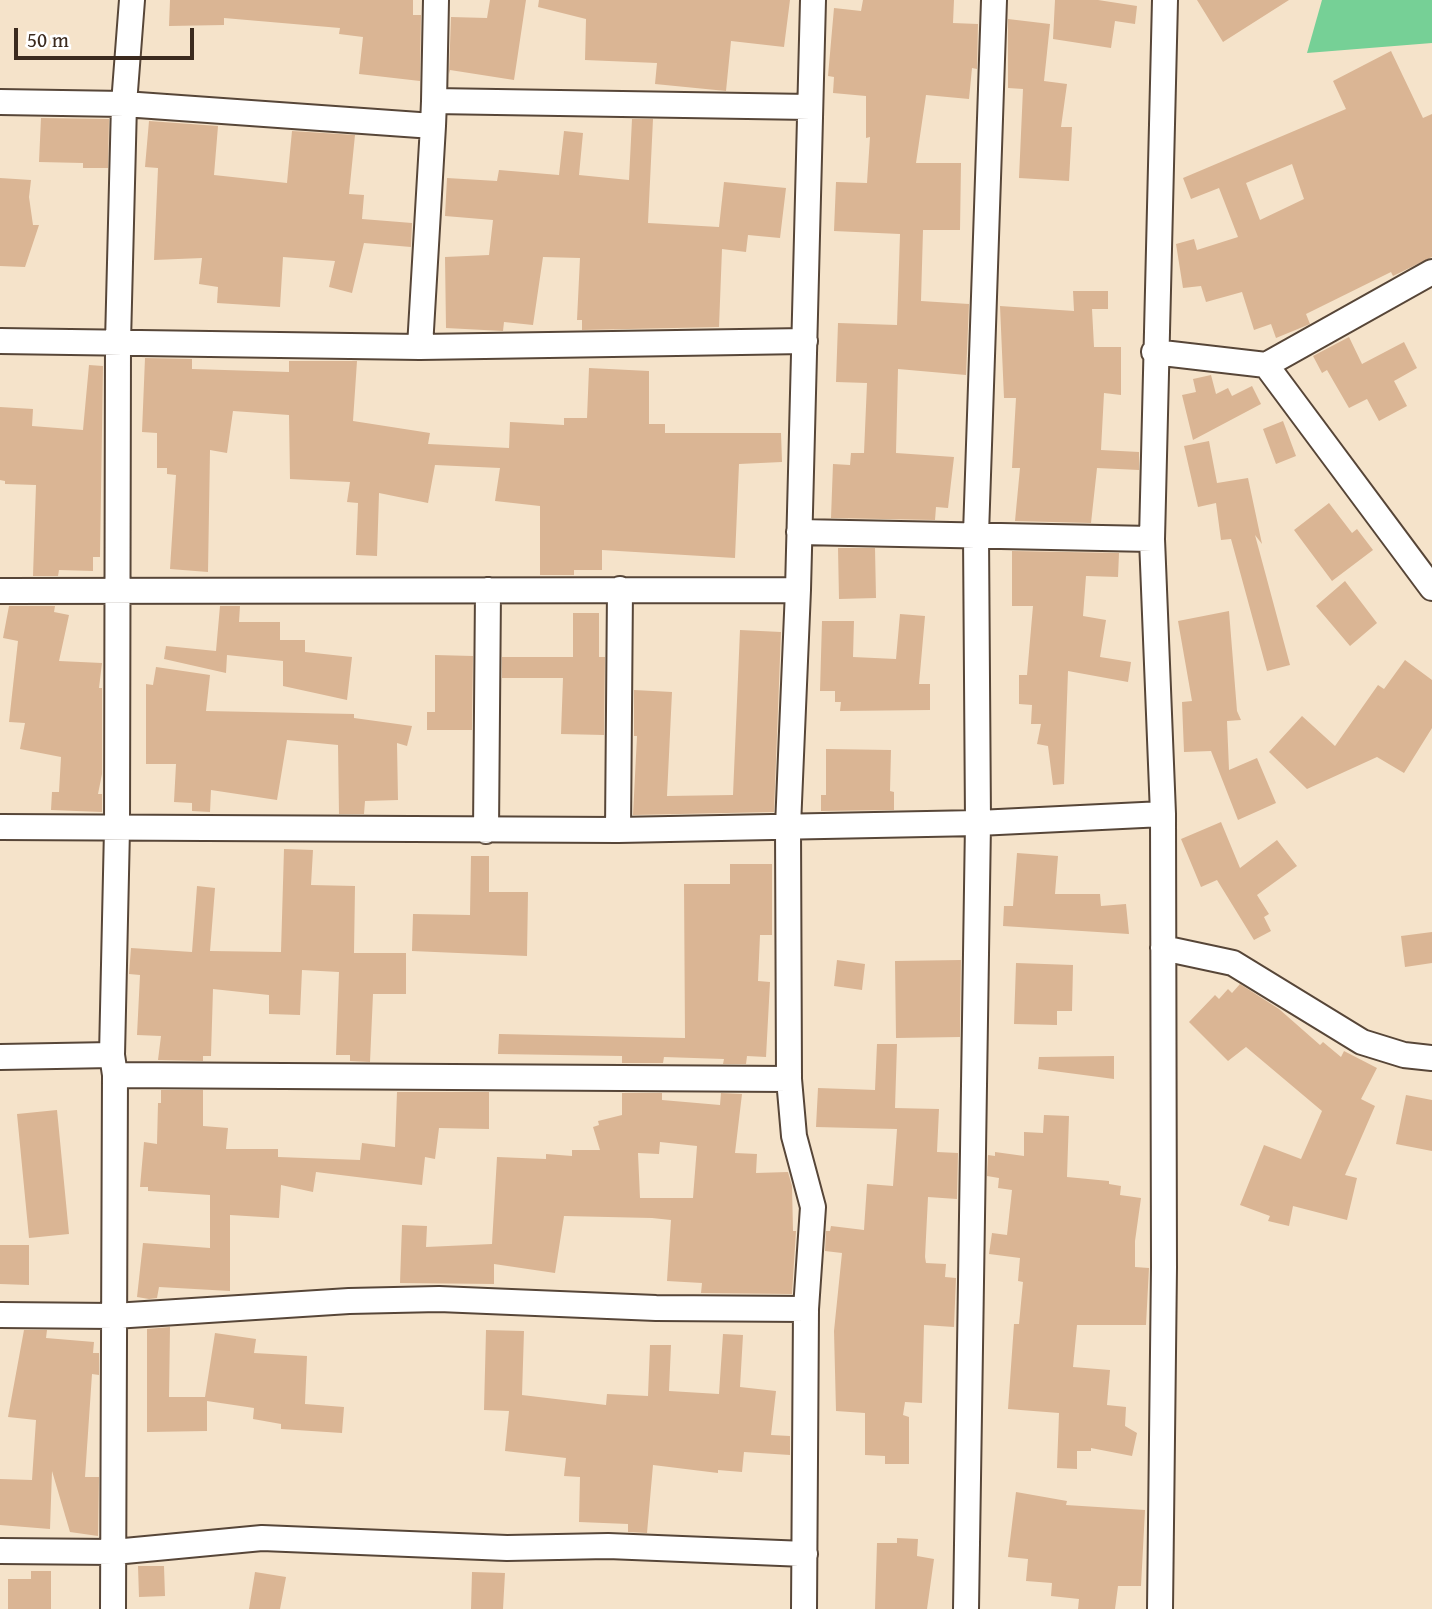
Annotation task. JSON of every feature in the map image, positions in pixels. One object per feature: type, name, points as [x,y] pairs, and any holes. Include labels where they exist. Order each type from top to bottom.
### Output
[{"type":"street","points":[[113,1609],[118,342],[124,103],[132,0]]},
{"type":"street","points":[[420,347],[433,126],[436,0]]},
{"type":"street","points":[[804,1609],[806,1309],[813,1207],[793,1136],[789,1079],[788,826],[799,590],[813,0]]},
{"type":"street","points":[[966,1609],[978,823],[976,534],[994,0]]},
{"type":"street","points":[[1160,1609],[1164,1267],[1163,814],[1152,539],[1154,352],[1165,0]]},
{"type":"street","points":[[434,101],[810,107]]},
{"type":"street","points":[[0,103],[124,103],[433,126]]},
{"type":"street","points":[[1154,352],[1266,365],[1432,272]]},
{"type":"street","points":[[0,341],[420,347],[805,341]]},
{"type":"street","points":[[1266,365],[1432,587]]},
{"type":"street","points":[[799,532],[1152,539]]},
{"type":"street","points":[[618,831],[621,589]]},
{"type":"street","points":[[486,831],[488,590]]},
{"type":"street","points":[[0,591],[116,593],[799,590]]},
{"type":"street","points":[[0,827],[618,831],[978,823],[1163,814]]},
{"type":"street","points":[[1163,948],[1233,963],[1362,1042],[1404,1055],[1432,1058]]},
{"type":"street","points":[[0,1057],[114,1065],[789,1079]]},
{"type":"street","points":[[0,1315],[114,1316],[349,1301],[439,1299],[656,1308],[806,1309]]},
{"type":"street","points":[[0,1551],[114,1552],[261,1538],[805,1554]]},
{"type":"green space","points":[[1322,0],[1432,0],[1432,43],[1307,53]]},
{"type":"building","points":[[170,0],[413,0],[413,15],[421,15],[420,81],[359,74],[363,37],[339,34],[340,28],[224,18],[224,25],[169,26]]},
{"type":"building","points":[[490,0],[526,0],[514,80],[450,70],[449,74],[451,17],[487,18]]},
{"type":"building","points":[[539,0],[790,0],[784,47],[731,41],[726,91],[655,84],[657,63],[585,60],[586,19],[538,7]]},
{"type":"building","points":[[863,0],[954,0],[953,23],[978,24],[977,69],[972,68],[969,99],[926,95],[916,163],[961,163],[960,230],[923,230],[921,301],[969,304],[966,375],[898,369],[896,453],[954,457],[948,508],[936,507],[935,520],[831,518],[833,464],[850,465],[851,453],[864,453],[867,383],[836,382],[838,323],[897,325],[900,234],[834,231],[836,182],[867,183],[870,137],[866,138],[866,96],[833,93],[834,77],[828,76],[834,8],[861,11]]},
{"type":"building","points":[[1055,0],[1098,0],[1137,6],[1135,24],[1115,21],[1111,48],[1053,39]]},
{"type":"building","points":[[1197,0],[1289,0],[1223,42]]},
{"type":"building","points":[[1008,19],[1050,24],[1044,81],[1067,84],[1061,127],[1072,127],[1069,181],[1019,178],[1023,89],[1008,88]]},
{"type":"building","points":[[1391,51],[1423,118],[1432,114],[1432,257],[1393,276],[1391,272],[1306,314],[1310,324],[1276,338],[1271,324],[1254,330],[1242,292],[1206,302],[1201,286],[1183,288],[1176,244],[1194,239],[1197,250],[1238,237],[1219,188],[1191,199],[1183,178],[1346,109],[1333,81]],"holes":[[[1292,164],[1304,199],[1260,220],[1246,183]]]},
{"type":"building","points":[[41,118],[109,119],[108,168],[83,168],[83,163],[39,162]]},
{"type":"building","points":[[632,119],[653,119],[648,223],[719,227],[724,182],[786,188],[780,238],[748,235],[746,252],[722,249],[719,327],[582,330],[582,320],[577,320],[580,258],[543,257],[533,325],[504,322],[503,331],[446,328],[445,257],[489,255],[493,220],[445,216],[447,178],[497,181],[499,170],[559,175],[564,131],[583,133],[579,175],[629,180]]},
{"type":"building","points":[[149,121],[218,126],[214,175],[287,183],[292,131],[355,135],[349,194],[364,195],[362,219],[412,223],[411,247],[364,243],[352,293],[329,287],[335,261],[283,257],[280,307],[217,303],[218,287],[199,284],[202,258],[154,260],[158,168],[145,167]]},
{"type":"building","points":[[0,178],[31,180],[29,197],[33,225],[39,225],[25,267],[0,266]]},
{"type":"building","points":[[1073,291],[1108,291],[1108,309],[1092,309],[1094,347],[1121,347],[1121,395],[1104,393],[1101,450],[1139,452],[1139,470],[1097,468],[1091,523],[1015,521],[1020,468],[1012,468],[1016,398],[1004,398],[1000,306],[1074,311]]},
{"type":"building","points":[[1349,337],[1362,364],[1404,342],[1417,368],[1394,381],[1407,406],[1379,421],[1367,399],[1349,408],[1327,370],[1322,373],[1313,356]]},
{"type":"building","points":[[145,358],[192,359],[192,369],[289,372],[289,361],[357,361],[353,421],[430,433],[428,444],[509,448],[510,422],[564,425],[564,418],[587,418],[589,368],[649,371],[649,424],[665,424],[665,433],[781,433],[782,462],[739,464],[735,558],[602,550],[602,570],[574,570],[574,575],[540,575],[540,506],[495,501],[500,468],[435,465],[428,503],[379,493],[377,556],[356,555],[358,503],[347,502],[350,482],[290,479],[289,415],[233,411],[227,453],[210,450],[208,572],[170,569],[176,475],[167,474],[167,468],[157,468],[157,433],[142,432]]},
{"type":"building","points":[[89,365],[103,366],[100,557],[93,557],[93,571],[59,570],[58,576],[33,576],[36,485],[5,484],[5,481],[0,480],[0,407],[33,409],[32,426],[83,430]]},
{"type":"building","points":[[1211,375],[1216,394],[1228,388],[1232,396],[1252,386],[1261,404],[1193,440],[1182,395],[1196,392],[1193,379]]},
{"type":"building","points":[[1283,421],[1296,456],[1276,464],[1263,429]]},
{"type":"building","points":[[1209,441],[1217,483],[1248,478],[1262,544],[1255,535],[1290,665],[1267,671],[1231,539],[1221,540],[1216,503],[1198,507],[1184,446]]},
{"type":"building","points":[[1329,503],[1352,533],[1357,529],[1373,550],[1332,581],[1294,530]]},
{"type":"building","points":[[838,548],[875,548],[876,598],[839,599]]},
{"type":"building","points":[[1012,551],[1119,553],[1118,577],[1086,576],[1083,616],[1106,620],[1100,657],[1131,662],[1128,682],[1068,671],[1064,784],[1053,785],[1048,746],[1037,744],[1041,724],[1031,724],[1032,705],[1019,704],[1019,675],[1027,675],[1033,606],[1012,606]]},
{"type":"building","points":[[1345,581],[1377,623],[1350,646],[1316,606]]},
{"type":"building","points":[[9,606],[55,606],[54,612],[69,615],[59,661],[102,663],[99,688],[102,688],[102,774],[98,794],[102,794],[102,812],[51,810],[52,792],[59,792],[61,757],[20,749],[25,723],[9,722],[18,641],[3,638]]},
{"type":"building","points":[[220,606],[240,606],[239,622],[280,622],[280,640],[305,640],[305,652],[352,657],[347,700],[283,686],[283,661],[227,655],[226,673],[164,659],[166,646],[216,651]]},
{"type":"building","points":[[1229,611],[1237,711],[1241,720],[1227,721],[1229,770],[1257,758],[1276,803],[1238,820],[1211,751],[1184,752],[1182,702],[1192,701],[1178,621]]},
{"type":"building","points":[[573,613],[599,613],[599,657],[605,657],[604,735],[561,734],[563,678],[502,678],[502,657],[573,657]]},
{"type":"building","points":[[900,614],[925,616],[919,684],[930,684],[930,710],[840,711],[841,702],[835,702],[835,691],[820,691],[822,621],[854,621],[853,657],[896,659]]},
{"type":"building","points":[[740,630],[781,632],[774,812],[633,815],[637,736],[634,736],[634,690],[672,692],[667,796],[733,795]]},
{"type":"building","points":[[435,655],[473,656],[472,730],[427,730],[427,712],[435,712]]},
{"type":"building","points":[[1405,660],[1432,680],[1432,728],[1404,773],[1377,757],[1307,789],[1269,752],[1302,716],[1335,746],[1378,685],[1384,689]]},
{"type":"building","points":[[156,667],[210,675],[206,711],[354,714],[354,718],[412,726],[407,746],[397,743],[398,800],[365,801],[364,814],[339,814],[338,745],[287,740],[277,800],[211,790],[210,812],[192,811],[192,803],[174,802],[176,764],[146,764],[146,684],[153,685]]},
{"type":"building","points":[[826,749],[891,750],[890,791],[894,792],[894,810],[821,811],[821,795],[826,795]]},
{"type":"building","points":[[1221,822],[1240,868],[1277,840],[1297,866],[1257,895],[1269,914],[1264,917],[1271,931],[1254,940],[1217,880],[1201,887],[1181,839]]},
{"type":"building","points":[[284,849],[313,850],[311,885],[355,886],[354,953],[406,953],[406,994],[373,994],[370,1062],[350,1061],[350,1055],[336,1055],[339,972],[302,970],[300,1015],[269,1014],[269,995],[213,989],[211,1056],[203,1056],[203,1061],[158,1060],[161,1036],[137,1035],[140,975],[129,974],[131,948],[192,952],[197,886],[215,888],[210,951],[281,952]]},
{"type":"building","points":[[1017,853],[1058,856],[1055,894],[1100,894],[1101,906],[1126,904],[1129,934],[1003,926],[1004,906],[1013,906]]},
{"type":"building","points":[[471,856],[489,856],[489,892],[528,892],[527,956],[412,951],[413,914],[470,915]]},
{"type":"building","points":[[730,864],[772,864],[772,935],[760,935],[758,981],[770,982],[766,1057],[747,1056],[746,1064],[723,1064],[724,1059],[664,1057],[663,1063],[622,1063],[622,1056],[498,1054],[499,1034],[685,1038],[684,884],[730,884]]},
{"type":"building","points":[[1432,932],[1432,963],[1405,967],[1401,936]]},
{"type":"building","points":[[837,960],[865,964],[862,990],[834,986]]},
{"type":"building","points":[[961,960],[960,1037],[896,1038],[895,961]]},
{"type":"building","points":[[1016,963],[1073,965],[1072,1011],[1057,1011],[1057,1025],[1014,1024]]},
{"type":"building","points":[[1240,984],[1279,1009],[1320,1045],[1323,1042],[1341,1057],[1344,1051],[1377,1068],[1361,1099],[1375,1106],[1345,1175],[1357,1178],[1347,1220],[1293,1206],[1289,1226],[1268,1221],[1270,1216],[1240,1205],[1264,1145],[1301,1159],[1322,1111],[1246,1047],[1228,1061],[1189,1022],[1215,995],[1219,999],[1228,989],[1232,993]]},
{"type":"building","points":[[877,1044],[897,1044],[895,1108],[939,1109],[937,1152],[958,1153],[957,1199],[928,1197],[925,1257],[926,1263],[946,1264],[945,1277],[956,1278],[954,1327],[924,1325],[922,1403],[905,1402],[903,1415],[909,1417],[909,1464],[885,1464],[885,1456],[865,1455],[865,1413],[836,1411],[834,1331],[842,1253],[825,1251],[826,1231],[830,1231],[831,1226],[864,1230],[867,1184],[893,1186],[897,1129],[816,1127],[818,1088],[875,1090]]},
{"type":"building","points":[[1114,1056],[1114,1079],[1038,1069],[1039,1057]]},
{"type":"building","points":[[161,1090],[203,1090],[203,1126],[228,1128],[226,1149],[278,1149],[278,1157],[360,1160],[362,1143],[395,1147],[397,1092],[489,1092],[489,1129],[439,1128],[435,1159],[425,1157],[422,1185],[316,1172],[313,1192],[281,1185],[279,1218],[230,1215],[230,1291],[159,1287],[157,1298],[149,1299],[137,1297],[143,1243],[210,1248],[210,1195],[148,1191],[148,1187],[140,1187],[144,1142],[157,1144]]},
{"type":"building","points":[[622,1093],[662,1093],[662,1100],[720,1105],[721,1093],[742,1094],[735,1153],[757,1154],[756,1173],[788,1172],[792,1186],[793,1231],[796,1231],[792,1294],[701,1293],[702,1283],[667,1281],[671,1220],[652,1218],[564,1216],[555,1273],[494,1264],[494,1284],[400,1283],[402,1225],[427,1226],[426,1247],[492,1244],[497,1157],[546,1159],[546,1154],[572,1156],[572,1150],[600,1150],[593,1127],[599,1125],[598,1121],[622,1115]],"holes":[[[660,1142],[697,1146],[693,1198],[640,1198],[638,1153],[659,1154]]]},
{"type":"building","points":[[1406,1095],[1432,1100],[1432,1151],[1396,1144]]},
{"type":"building","points":[[57,1110],[69,1234],[29,1238],[17,1114]]},
{"type":"building","points":[[1044,1115],[1069,1116],[1067,1177],[1109,1181],[1109,1184],[1121,1186],[1120,1195],[1141,1198],[1135,1241],[1135,1267],[1149,1268],[1146,1325],[1077,1325],[1073,1367],[1110,1370],[1107,1405],[1126,1407],[1125,1426],[1137,1433],[1132,1456],[1091,1448],[1091,1451],[1077,1451],[1077,1469],[1057,1468],[1059,1413],[1008,1409],[1014,1324],[1019,1324],[1023,1282],[1018,1281],[1020,1258],[989,1254],[992,1233],[1007,1235],[1012,1190],[998,1188],[999,1178],[987,1176],[988,1155],[995,1156],[995,1152],[1024,1156],[1024,1132],[1043,1133]]},
{"type":"building","points":[[0,1245],[29,1245],[29,1285],[0,1284]]},
{"type":"building","points":[[170,1327],[169,1397],[205,1397],[215,1333],[256,1339],[254,1353],[307,1356],[305,1404],[344,1407],[342,1433],[281,1429],[281,1424],[253,1419],[254,1408],[207,1401],[207,1431],[147,1432],[147,1329]]},
{"type":"building","points":[[24,1330],[47,1330],[46,1338],[94,1342],[93,1353],[99,1353],[99,1375],[92,1374],[85,1477],[99,1477],[98,1536],[70,1532],[52,1471],[50,1529],[0,1525],[0,1479],[32,1480],[36,1420],[8,1417]]},
{"type":"building","points":[[486,1330],[524,1331],[522,1395],[606,1405],[607,1394],[648,1396],[650,1345],[671,1345],[669,1391],[719,1394],[723,1334],[743,1335],[740,1387],[776,1391],[771,1435],[790,1436],[790,1455],[744,1452],[742,1472],[718,1470],[718,1473],[653,1465],[647,1533],[628,1532],[628,1524],[579,1522],[580,1477],[564,1476],[566,1458],[505,1451],[509,1411],[484,1410]]},
{"type":"building","points":[[1016,1492],[1067,1501],[1066,1505],[1145,1510],[1141,1586],[1118,1586],[1115,1609],[1078,1609],[1079,1599],[1051,1596],[1052,1583],[1026,1581],[1028,1559],[1008,1557]]},
{"type":"building","points":[[897,1538],[918,1539],[917,1556],[934,1559],[927,1609],[875,1609],[877,1543],[897,1543]]},
{"type":"building","points":[[138,1566],[164,1566],[165,1596],[139,1597]]},
{"type":"building","points":[[31,1571],[51,1571],[51,1609],[8,1609],[8,1579],[31,1579]]},
{"type":"building","points":[[255,1572],[286,1577],[280,1609],[249,1609]]},
{"type":"building","points":[[472,1572],[505,1573],[503,1609],[471,1609]]}]
